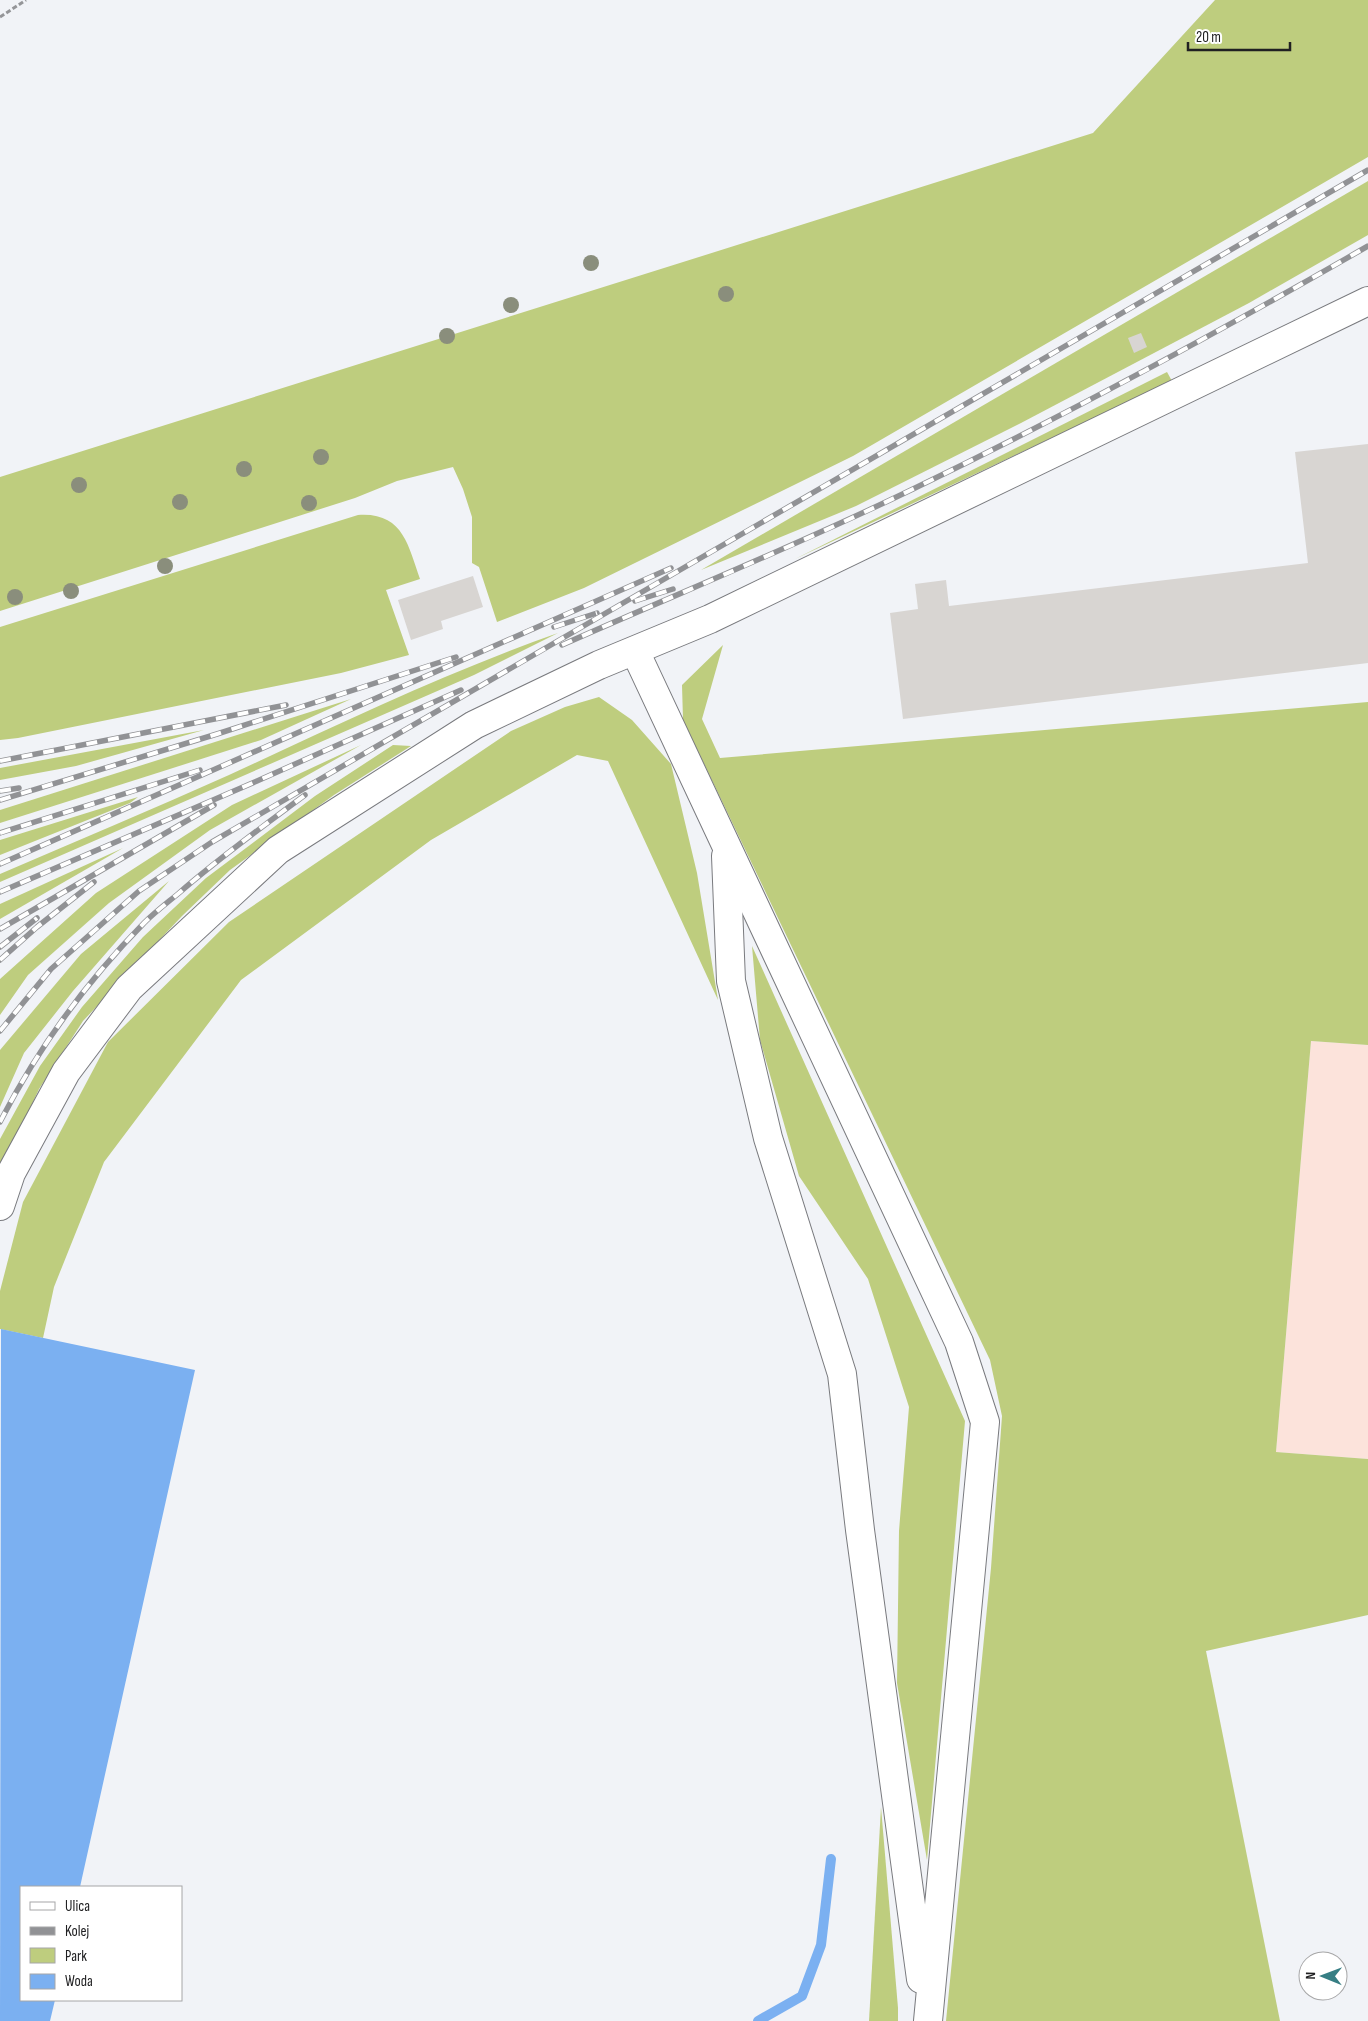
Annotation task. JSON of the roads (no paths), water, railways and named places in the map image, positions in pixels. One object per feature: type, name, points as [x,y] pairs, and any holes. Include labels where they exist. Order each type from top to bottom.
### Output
[{"type":"lane","points":[[0,1206],[11,1173],[66,1072],[129,988],[278,850],[474,725],[599,665],[710,619],[1368,301]]},
{"type":"lane","points":[[635,651],[959,1342],[985,1422],[927,2021]]},
{"type":"lane","points":[[725,844],[731,981],[768,1138],[842,1374],[860,1530],[927,2021]]},
{"type":"water","points":[[1,1329],[195,1370],[80,1886],[20,1886],[20,2001],[55,2001],[50,2021],[0,2021]]},
{"type":"waterway","points":[[758,2021],[802,1996],[821,1945],[831,1859]]},
{"type":"railway","points":[[0,1031],[51,969],[139,891],[212,842],[1368,170]]},
{"type":"railway","points":[[562,645],[826,530],[971,461],[1143,372],[1368,246]]},
{"type":"railway","points":[[0,864],[671,568]]},
{"type":"railway","points":[[635,601],[673,589]]},
{"type":"railway","points":[[554,627],[597,613]]},
{"type":"railway","points":[[0,800],[217,734],[456,657]]},
{"type":"railway","points":[[0,892],[461,690]]},
{"type":"railway","points":[[0,761],[286,705]]},
{"type":"railway","points":[[0,833],[200,770]]},
{"type":"railway","points":[[0,791],[19,788]]},
{"type":"railway","points":[[0,1122],[30,1068],[64,1017],[123,945],[148,919],[194,880],[305,795]]},
{"type":"railway","points":[[0,929],[214,805]]},
{"type":"railway","points":[[0,960],[37,927],[94,882]]},
{"type":"railway","points":[[0,947],[37,918]]}]
